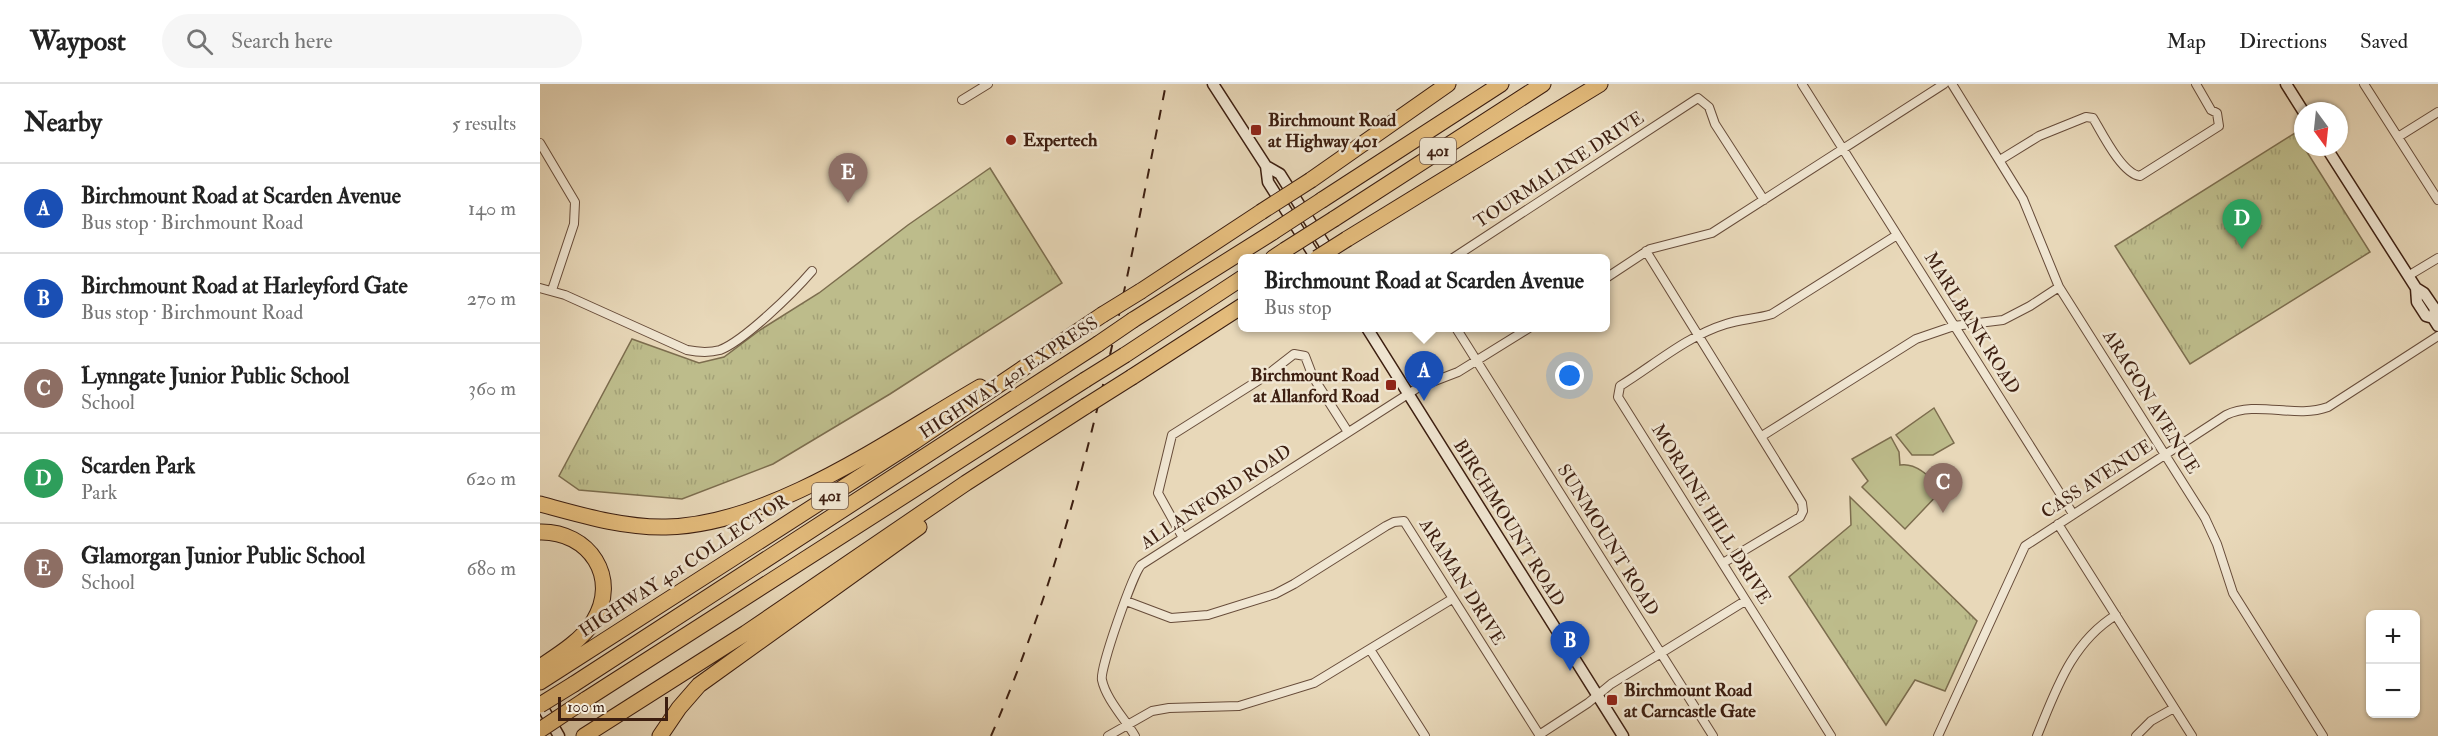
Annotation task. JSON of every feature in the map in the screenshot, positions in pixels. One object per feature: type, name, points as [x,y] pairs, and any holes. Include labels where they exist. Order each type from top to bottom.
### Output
[{"type":"highway","points":[[1350,150],[1440,84]]},
{"type":"highway","name":"HIGHWAY 401 COLLECTOR","points":[[540,682],[560,661],[914,442],[1098,318],[1311,180],[1350,150],[1448,84]]},
{"type":"highway","points":[[1350,150],[1457,84]]},
{"type":"highway","name":"HIGHWAY 401 EXPRESS","points":[[1239,254],[1501,84]]},
{"type":"highway","name":"401","points":[[1279,254],[1543,84]]},
{"type":"highway","name":"401","points":[[1323,254],[1600,84]]},
{"type":"highway","name":"HIGHWAY 401 EXPRESS","points":[[540,704],[1238,254]]},
{"type":"highway","name":"401","points":[[541,733],[585,700],[1238,281]]},
{"type":"highway","points":[[593,732],[1012,453],[1238,309]]},
{"type":"highway","points":[[540,504],[621,524],[665,528],[713,523],[745,514],[837,470],[1098,318]]},
{"type":"highway","points":[[660,736],[679,708],[715,672],[998,469],[1012,453]]},
{"type":"highway","points":[[540,532],[555,532],[580,541],[593,557],[603,579],[602,601],[593,622],[560,661],[540,667]]},
{"type":"main road","points":[[1213,84],[1266,166],[1268,182],[1314,254]]},
{"type":"main road","points":[[2286,84],[2297,102]]},
{"type":"main road","points":[[2332,156],[2416,288],[2417,302],[2426,316],[2436,322]]},
{"type":"main road","points":[[1266,166],[1280,174],[1330,254]]},
{"type":"main road","name":"BIRCHMOUNT ROAD","points":[[1370,332],[1623,736]]},
{"type":"main road","points":[[540,704],[559,736]]},
{"type":"street","points":[[962,100],[988,84]]},
{"type":"street","name":"MARLBANK ROAD","points":[[1802,84],[2073,514]]},
{"type":"street","points":[[1610,275],[1646,251],[1712,233],[1944,84]]},
{"type":"street","name":"ARAGON AVENUE","points":[[1952,84],[2023,199],[2059,287],[2205,518],[2217,544],[2233,593],[2324,736]]},
{"type":"street","points":[[2000,160],[2039,136],[2086,117],[2093,118],[2106,142],[2129,172],[2140,176],[2219,126],[2217,113],[2211,110],[2196,84]]},
{"type":"street","points":[[2364,84],[2438,200]]},
{"type":"street","name":"TOURMALINE DRIVE","points":[[1460,254],[1698,98],[1709,107],[1715,124],[1764,200]]},
{"type":"street","points":[[2398,137],[2438,112]]},
{"type":"street","points":[[540,143],[575,201],[574,224],[552,290]]},
{"type":"street","name":"MORAINE HILL DRIVE","points":[[1831,736],[1618,397],[1620,386],[1699,336],[1727,323],[1754,320],[1772,314],[1897,235]]},
{"type":"street","points":[[1646,251],[1802,503],[1803,512],[1800,517],[1723,563]]},
{"type":"street","points":[[2408,276],[2438,258]]},
{"type":"street","points":[[540,288],[552,290],[687,350],[701,352],[722,349],[739,338],[796,289],[812,271]]},
{"type":"street","points":[[1762,436],[1916,339],[1954,326],[2003,320],[2059,287]]},
{"type":"street","points":[[1459,332],[1476,361]]},
{"type":"street","name":"ALLANFORD ROAD","points":[[1135,736],[1104,686],[1101,673],[1141,565],[1407,394],[1431,381],[1458,372],[1521,332]]},
{"type":"street","name":"CASS AVENUE","points":[[1938,736],[2021,552],[2058,524],[2164,454],[2235,411],[2307,412],[2328,407],[2438,336]]},
{"type":"street","points":[[1183,538],[1158,493],[1172,435],[1267,375],[1294,354],[1305,356],[1313,377],[1348,432]]},
{"type":"street","name":"SUNMOUNT ROAD","points":[[1476,361],[1713,736]]},
{"type":"street","name":"ARAMAN DRIVE","points":[[1126,601],[1171,618],[1208,615],[1275,594],[1399,520],[1408,525],[1452,599],[1539,735]]},
{"type":"street","points":[[2058,524],[2192,736]]},
{"type":"street","points":[[1108,736],[1160,709],[1239,706],[1314,683],[1371,651],[1452,599]]},
{"type":"street","points":[[1539,735],[1611,684],[1745,601]]},
{"type":"street","points":[[2037,736],[2068,663],[2096,628],[2116,615]]},
{"type":"street","points":[[1371,651],[1425,736]]},
{"type":"street","points":[[2136,736],[2151,721],[2174,708]]},
{"type":"green space","points":[[2294,134],[2294,156],[2309,156],[2370,252],[2190,364],[2115,246]]},
{"type":"green space","points":[[990,168],[1062,283],[890,394],[773,464],[682,499],[579,490],[559,476],[632,339],[699,363],[724,357],[760,330],[819,293],[908,225]]},
{"type":"green space","points":[[1934,408],[1954,443],[1933,455],[1912,455],[1896,435]]},
{"type":"green space","points":[[1891,437],[1899,452],[1900,465],[1918,468],[1942,490],[1905,529],[1862,487],[1868,481],[1852,459]]},
{"type":"green space","points":[[1850,497],[1977,621],[1945,691],[1915,680],[1886,725],[1789,577],[1851,525]]},
{"type":"railway","points":[[991,736],[1023,657],[1074,497],[1115,333],[1166,84]]},
{"type":"place","name":"Birchmount Road at Highway 401","points":[[1256,130]]},
{"type":"place","name":"Expertech","points":[[1011,140]]},
{"type":"place","name":"Glamorgan Junior Public School","points":[[848,203]]},
{"type":"place","name":"Scarden Park","points":[[2242,249]]},
{"type":"place","name":"Birchmount Road at Allanford Road","points":[[1391,385]]},
{"type":"place","name":"Birchmount Road at Scarden Avenue","points":[[1424,401]]},
{"type":"place","name":"Lynngate Junior Public School","points":[[1943,513]]},
{"type":"place","name":"Birchmount Road at Harleyford Gate","points":[[1570,671]]},
{"type":"place","name":"Birchmount Road at Carncastle Gate","points":[[1612,700]]}]
